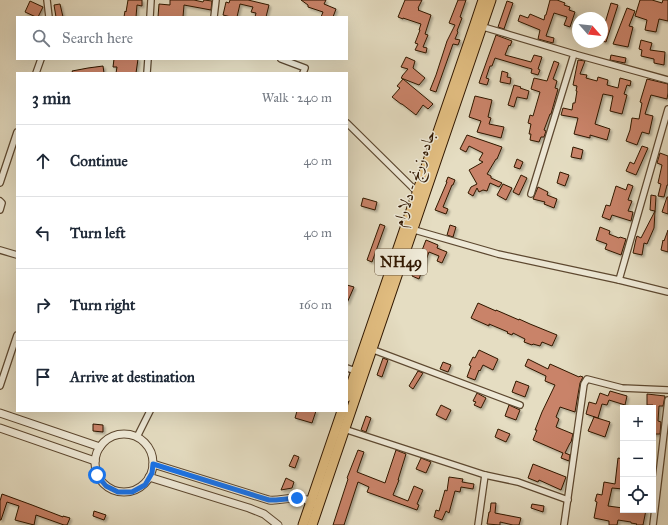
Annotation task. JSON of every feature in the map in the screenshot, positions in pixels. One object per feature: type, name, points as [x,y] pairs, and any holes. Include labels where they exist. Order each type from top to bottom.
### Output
[{"type":"highway","name":"جاده زرنج - دلارام","points":[[303,525],[316,503],[344,429],[409,228],[479,25],[483,0]]},
{"type":"highway","name":"جاده زرنج - دلارام","points":[[348,390],[351,370],[409,228],[417,192],[479,25],[491,0]]},
{"type":"highway","name":"جاده زرنج - دلارام","points":[[312,525],[316,503],[342,412]]},
{"type":"street","points":[[48,0],[49,16]]},
{"type":"street","points":[[150,16],[151,0]]},
{"type":"street","points":[[214,16],[216,0]]},
{"type":"street","points":[[479,25],[574,54],[668,80]]},
{"type":"street","points":[[531,194],[574,54]]},
{"type":"street","points":[[36,72],[41,60]]},
{"type":"street","points":[[147,72],[148,60]]},
{"type":"street","points":[[284,60],[305,68],[303,72]]},
{"type":"street","points":[[619,280],[668,108]]},
{"type":"street","points":[[348,124],[417,192]]},
{"type":"street","points":[[0,183],[16,135]]},
{"type":"street","points":[[0,201],[2,203],[0,210]]},
{"type":"street","points":[[409,228],[498,254],[668,292]]},
{"type":"street","points":[[0,250],[16,255]]},
{"type":"street","points":[[0,386],[16,338]]},
{"type":"street","points":[[371,349],[520,405]]},
{"type":"street","points":[[564,525],[584,384],[587,379],[622,388],[668,390]]},
{"type":"street","points":[[653,525],[668,400]]},
{"type":"street","points":[[137,437],[150,412]]},
{"type":"street","points":[[0,413],[100,447]]},
{"type":"street","points":[[0,428],[95,461]]},
{"type":"street","points":[[344,429],[485,475],[518,482],[568,500]]},
{"type":"street","points":[[124,434],[137,437],[148,446],[154,459],[152,473],[145,485],[132,492],[118,492],[106,486],[97,475],[95,461],[100,447],[110,438],[124,434]]},
{"type":"street","points":[[153,464],[269,500],[297,498],[316,503]]},
{"type":"street","points":[[478,525],[485,475]]},
{"type":"street","points":[[149,478],[249,508],[264,514],[278,525]]},
{"type":"building","points":[[128,0],[142,0],[142,6],[137,5],[136,16],[124,16],[125,11],[126,12]]},
{"type":"building","points":[[170,0],[194,0],[203,2],[204,0],[212,1],[211,10],[184,5],[183,16],[158,16],[159,4],[170,5]]},
{"type":"building","points":[[230,0],[248,0],[269,5],[266,16],[255,16],[256,13],[251,12],[253,7],[240,4],[237,16],[223,15],[226,2],[229,3]]},
{"type":"building","points":[[301,0],[326,0],[324,4],[336,9],[333,16],[321,16],[323,12],[308,7],[308,5]]},
{"type":"building","points":[[405,0],[422,0],[418,10],[431,15],[425,34],[428,35],[423,47],[427,48],[426,53],[415,50],[418,44],[415,43],[421,24],[398,17]]},
{"type":"building","points":[[458,0],[466,0],[455,39],[460,40],[458,45],[453,44],[436,92],[430,90],[447,41],[455,25],[449,23]]},
{"type":"building","points":[[550,0],[557,0],[565,3],[564,5],[570,7],[569,10],[575,12],[572,12],[570,27],[564,25],[567,17],[554,13],[546,36],[554,38],[553,43],[538,39],[540,30],[518,21],[520,15],[528,18],[530,14],[544,20]]},
{"type":"building","points":[[640,0],[652,0],[662,3],[663,0],[668,0],[668,21],[659,19],[656,32],[645,30],[647,20],[635,16]]},
{"type":"building","points":[[30,1],[43,7],[38,16],[34,16],[25,12]]},
{"type":"building","points":[[507,1],[513,3],[504,29],[498,27]]},
{"type":"building","points":[[611,3],[618,5],[608,36],[608,13]]},
{"type":"building","points":[[60,4],[63,16],[56,16],[54,5]]},
{"type":"building","points":[[627,8],[635,11],[629,26],[633,27],[628,47],[613,44]]},
{"type":"building","points":[[496,35],[512,41],[505,55],[531,62],[534,55],[542,57],[538,69],[540,70],[538,75],[531,73],[532,69],[495,58],[492,66],[490,66],[486,78],[489,79],[487,85],[479,83]]},
{"type":"building","points":[[641,40],[652,43],[650,50],[665,52],[664,65],[654,63],[654,59],[641,56],[642,50],[639,49]]},
{"type":"building","points":[[611,55],[626,58],[625,63],[610,60]]},
{"type":"building","points":[[406,57],[415,61],[413,68],[425,78],[419,85],[401,78],[408,69],[401,67]]},
{"type":"building","points":[[114,60],[138,60],[136,72],[116,72],[117,67],[113,67]]},
{"type":"building","points":[[578,60],[585,61],[580,74],[587,75],[586,78],[597,81],[598,77],[608,80],[607,85],[618,88],[620,78],[631,81],[630,86],[627,85],[624,94],[627,95],[622,114],[610,111],[613,96],[603,94],[595,124],[610,129],[607,140],[590,135],[590,138],[574,134],[578,118],[561,115],[563,108],[572,110],[573,103],[575,103],[577,86],[573,85]]},
{"type":"building","points":[[554,61],[559,63],[553,79],[557,81],[555,88],[558,89],[551,114],[544,130],[546,131],[544,137],[541,137],[539,142],[530,140],[531,134],[529,134],[531,124],[528,123],[530,115],[533,116],[540,92],[531,89],[534,78],[547,81]]},
{"type":"building","points":[[103,66],[104,72],[72,71]]},
{"type":"building","points":[[502,71],[508,73],[507,77],[511,78],[510,84],[500,82]]},
{"type":"building","points":[[403,79],[433,104],[428,109],[423,105],[416,115],[392,97],[400,88],[397,86]]},
{"type":"building","points":[[647,79],[668,84],[668,93],[667,99],[651,95],[645,114],[653,116],[649,134],[642,132],[637,145],[626,141],[632,118],[639,119],[642,103],[640,102]]},
{"type":"building","points":[[514,85],[529,91],[527,99],[517,97],[514,107],[508,105]]},
{"type":"building","points":[[475,96],[492,100],[488,117],[491,118],[489,124],[504,127],[501,138],[477,132],[481,121],[469,117]]},
{"type":"building","points":[[467,135],[502,147],[497,159],[487,174],[491,176],[491,178],[502,183],[499,187],[490,183],[487,191],[483,190],[479,192],[477,188],[473,196],[468,193],[471,187],[477,184],[469,170],[483,162],[479,160],[483,153],[469,146],[466,152],[460,149]]},
{"type":"building","points":[[642,146],[648,148],[636,175],[626,171],[630,162],[634,164]]},
{"type":"building","points":[[573,147],[583,150],[581,159],[571,157]]},
{"type":"building","points":[[660,153],[668,156],[668,185],[664,197],[658,196],[661,184],[658,183],[662,165],[657,163]]},
{"type":"building","points":[[517,159],[523,162],[520,169],[514,167]]},
{"type":"building","points":[[560,172],[569,175],[565,186],[557,183]]},
{"type":"building","points":[[521,175],[527,178],[519,195],[513,192]]},
{"type":"building","points":[[448,177],[455,180],[443,207],[448,209],[446,214],[435,210]]},
{"type":"building","points":[[503,184],[512,188],[506,200],[497,195]]},
{"type":"building","points":[[628,184],[633,186],[628,200],[632,201],[628,211],[633,212],[631,221],[612,215],[610,220],[602,217],[606,205],[610,206],[616,186],[626,190]]},
{"type":"building","points":[[538,187],[548,192],[547,195],[557,199],[554,208],[544,204],[545,202],[533,199]]},
{"type":"building","points":[[651,195],[656,196],[654,228],[647,244],[644,243],[642,255],[633,253],[637,236],[641,238],[655,211],[650,210]]},
{"type":"building","points":[[668,197],[668,214],[662,212]]},
{"type":"building","points":[[363,198],[377,202],[375,210],[361,206]]},
{"type":"building","points":[[380,224],[385,226],[372,262],[367,260]]},
{"type":"building","points":[[450,225],[456,227],[453,237],[447,235]]},
{"type":"building","points":[[600,227],[610,231],[609,234],[626,239],[621,255],[605,249],[607,244],[596,240]]},
{"type":"building","points":[[668,230],[668,252],[661,250],[663,240],[664,241]]},
{"type":"building","points":[[426,240],[438,245],[437,248],[447,252],[442,263],[437,261],[439,256],[429,252],[419,279],[412,276]]},
{"type":"building","points":[[348,285],[354,287],[348,301]]},
{"type":"building","points":[[478,303],[557,335],[552,346],[542,342],[540,346],[532,345],[524,342],[525,339],[513,333],[512,335],[489,324],[489,326],[471,318]]},
{"type":"building","points":[[479,350],[498,359],[493,370],[483,365],[475,380],[467,377],[471,366],[469,365]]},
{"type":"building","points":[[383,358],[388,360],[382,377],[377,375]]},
{"type":"building","points":[[528,359],[548,369],[550,364],[579,377],[583,377],[580,383],[575,412],[560,407],[556,417],[559,419],[556,427],[573,434],[571,442],[565,453],[570,455],[569,461],[561,458],[563,453],[533,440],[542,412],[555,385],[545,381],[546,376],[525,366]]},
{"type":"building","points":[[443,362],[451,365],[448,372],[440,369]]},
{"type":"building","points":[[418,371],[423,373],[413,389],[409,386]]},
{"type":"building","points":[[516,381],[529,386],[525,397],[512,392]]},
{"type":"building","points":[[610,391],[627,396],[625,405],[609,400],[607,405],[602,404],[598,418],[586,414],[589,402],[596,404],[600,393],[608,396]]},
{"type":"building","points":[[477,393],[486,398],[481,408],[474,405],[476,402],[473,401]]},
{"type":"building","points":[[647,394],[665,396],[663,406],[659,406],[658,421],[661,422],[660,434],[656,434],[656,405],[647,405]]},
{"type":"building","points":[[441,405],[451,410],[446,420],[436,415]]},
{"type":"building","points":[[509,405],[520,410],[516,420],[505,416]]},
{"type":"building","points":[[297,412],[316,412],[312,423],[295,418]]},
{"type":"building","points":[[366,416],[371,418],[366,432],[361,430]]},
{"type":"building","points":[[594,417],[610,422],[605,437],[588,431]]},
{"type":"building","points":[[93,424],[103,425],[103,432],[93,431]]},
{"type":"building","points":[[498,429],[510,434],[506,442],[495,437]]},
{"type":"building","points":[[358,450],[364,452],[357,472],[385,483],[396,450],[406,454],[393,495],[408,501],[414,486],[423,490],[417,504],[419,505],[417,510],[367,492],[369,487],[358,482],[344,525],[333,525],[348,479],[347,478]]},
{"type":"building","points":[[294,455],[299,457],[295,468],[289,466]]},
{"type":"building","points":[[421,458],[431,462],[426,473],[416,469]]},
{"type":"building","points":[[618,458],[620,458],[620,489],[612,488],[608,506],[620,508],[620,513],[645,513],[643,525],[636,525],[637,524],[631,522],[618,520],[617,525],[609,525],[609,521],[594,518],[597,502],[595,501],[597,494],[602,495],[604,482],[615,484]]},
{"type":"building","points":[[533,464],[566,477],[561,490],[539,480],[538,482],[528,478]]},
{"type":"building","points":[[449,477],[463,479],[462,482],[474,484],[473,489],[461,487],[460,492],[455,491],[449,513],[446,511],[442,520],[434,517],[436,510],[439,511],[445,490],[447,491]]},
{"type":"building","points":[[286,478],[294,482],[292,488],[281,490]]},
{"type":"building","points":[[2,494],[63,517],[70,518],[67,525],[64,525],[36,515],[34,525],[15,520],[19,506],[7,502],[0,520],[0,501]]},
{"type":"building","points":[[491,503],[496,503],[495,513],[521,518],[519,525],[500,522],[500,525],[487,524]]},
{"type":"building","points":[[532,504],[544,506],[543,512],[531,508]]},
{"type":"building","points":[[94,511],[106,515],[104,520],[93,516]]},
{"type":"route","points":[[97,475],[106,486],[118,492],[132,492],[145,485],[152,473],[153,464],[269,500],[297,498]]}]
